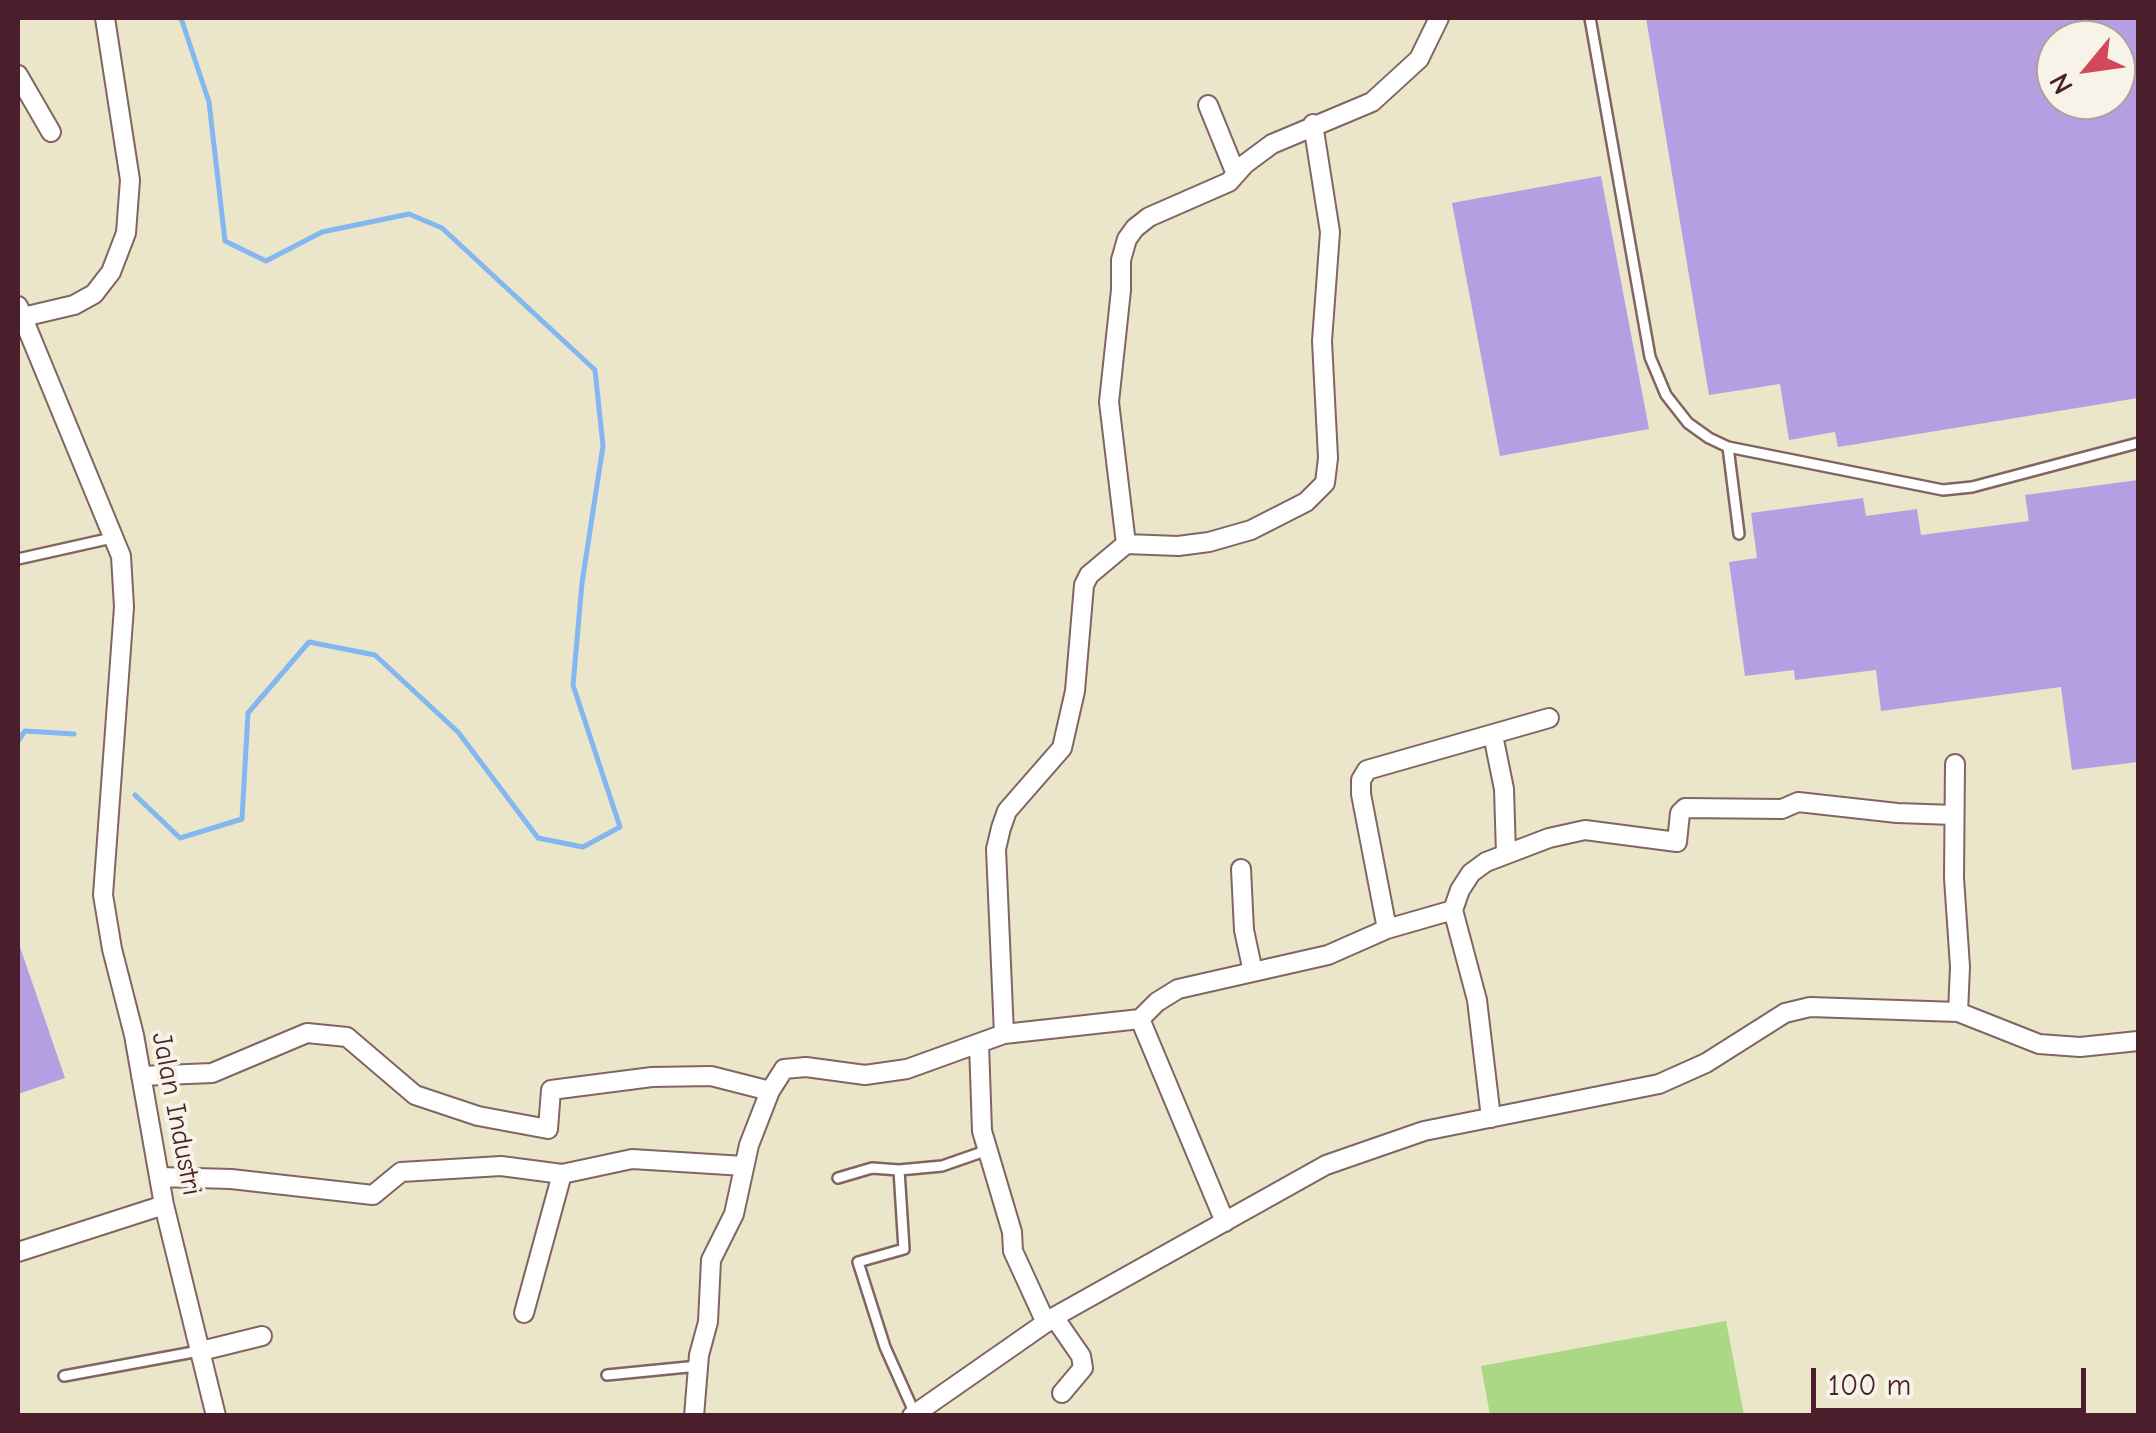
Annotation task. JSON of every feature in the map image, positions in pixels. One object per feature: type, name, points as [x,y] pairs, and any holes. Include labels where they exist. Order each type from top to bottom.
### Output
[{"type":"street","points":[[19,314],[74,305],[94,294],[111,272],[126,233],[130,180],[105,18]]},
{"type":"street","points":[[1126,544],[1109,402],[1124,250],[1135,228],[1230,182],[1259,151],[1313,124],[1372,102],[1419,59],[1439,18]]},
{"type":"street","points":[[18,74],[51,132]]},
{"type":"street","points":[[1208,105],[1236,174]]},
{"type":"street","points":[[1004,1034],[996,849],[1007,811],[1062,748],[1075,691],[1084,585],[1089,575],[1126,544],[1178,546],[1251,530],[1306,502],[1325,483],[1328,458],[1322,341],[1330,232],[1313,124]]},
{"type":"street","name":"Jalan Industri","points":[[19,314],[114,538],[124,574],[103,895],[164,1205],[216,1416]]},
{"type":"street","points":[[1387,929],[1361,780],[1367,770],[1549,718]]},
{"type":"street","points":[[1492,735],[1504,789],[1506,854]]},
{"type":"street","points":[[1954,764],[1958,1012]]},
{"type":"street","points":[[1491,1118],[1477,1000],[1454,910],[1471,873],[1486,862],[1549,838],[1585,830],[1676,842],[1684,808],[1782,809],[1798,802],[1954,815]]},
{"type":"street","points":[[1241,869],[1244,930],[1254,972]]},
{"type":"street","points":[[694,1416],[698,1366],[708,1322],[711,1260],[734,1214],[744,1166],[770,1091],[784,1069],[866,1075],[907,1069],[1004,1034],[1140,1019],[1178,989],[1328,955],[1387,929],[1454,910]]},
{"type":"street","points":[[913,1415],[1050,1320],[1340,1159],[1398,1138],[1675,1079],[1785,1012],[1958,1012],[2039,1044],[2080,1047],[2138,1041]]},
{"type":"street","points":[[1140,1019],[1225,1222]]},
{"type":"street","points":[[141,1076],[212,1073],[307,1033],[348,1038],[415,1094],[478,1116],[548,1129],[551,1090],[652,1077],[711,1076],[770,1091]]},
{"type":"street","points":[[978,1044],[982,1131],[1012,1232],[1013,1251],[1050,1320],[1081,1356],[1084,1368],[1062,1392]]},
{"type":"street","points":[[160,1177],[373,1195],[401,1172],[501,1166],[562,1174],[632,1160],[744,1166]]},
{"type":"street","points":[[524,1313],[562,1174]]},
{"type":"street","points":[[18,1252],[164,1205]]},
{"type":"street","points":[[201,1350],[262,1336]]},
{"type":"lane","points":[[1590,18],[1650,357],[1666,395],[1688,422],[1708,438],[1728,447],[1958,490],[2138,443]]},
{"type":"lane","points":[[1728,447],[1739,534]]},
{"type":"lane","points":[[18,559],[114,538]]},
{"type":"lane","points":[[838,1178],[872,1168],[942,1166],[988,1150]]},
{"type":"lane","points":[[899,1170],[904,1249],[858,1262],[885,1347],[913,1415]]},
{"type":"lane","points":[[64,1376],[201,1350]]},
{"type":"lane","points":[[607,1375],[698,1366]]},
{"type":"green space","points":[[1726,1321],[1744,1415],[1490,1415],[1481,1366]]},
{"type":"building","points":[[1646,18],[2138,18],[2138,398],[1838,447],[1835,432],[1789,440],[1780,384],[1709,395]]},
{"type":"building","points":[[1601,176],[1649,429],[1500,456],[1452,203]]},
{"type":"building","points":[[2138,480],[2138,762],[2072,770],[2061,687],[1881,711],[1876,670],[1795,680],[1794,670],[1745,676],[1729,562],[1757,558],[1751,513],[1863,498],[1866,516],[1917,509],[1921,535],[2029,521],[2025,495]]},
{"type":"building","points":[[18,948],[65,1078],[18,1094]]},
{"type":"waterway","points":[[135,795],[180,838],[242,819],[248,713],[309,642],[375,655],[458,732],[538,838],[583,847],[620,827],[573,685],[582,583],[603,446],[595,370],[442,228],[409,214],[322,232],[266,261],[225,241],[209,102],[181,18]]},
{"type":"waterway","points":[[18,741],[25,731],[74,734]]}]
